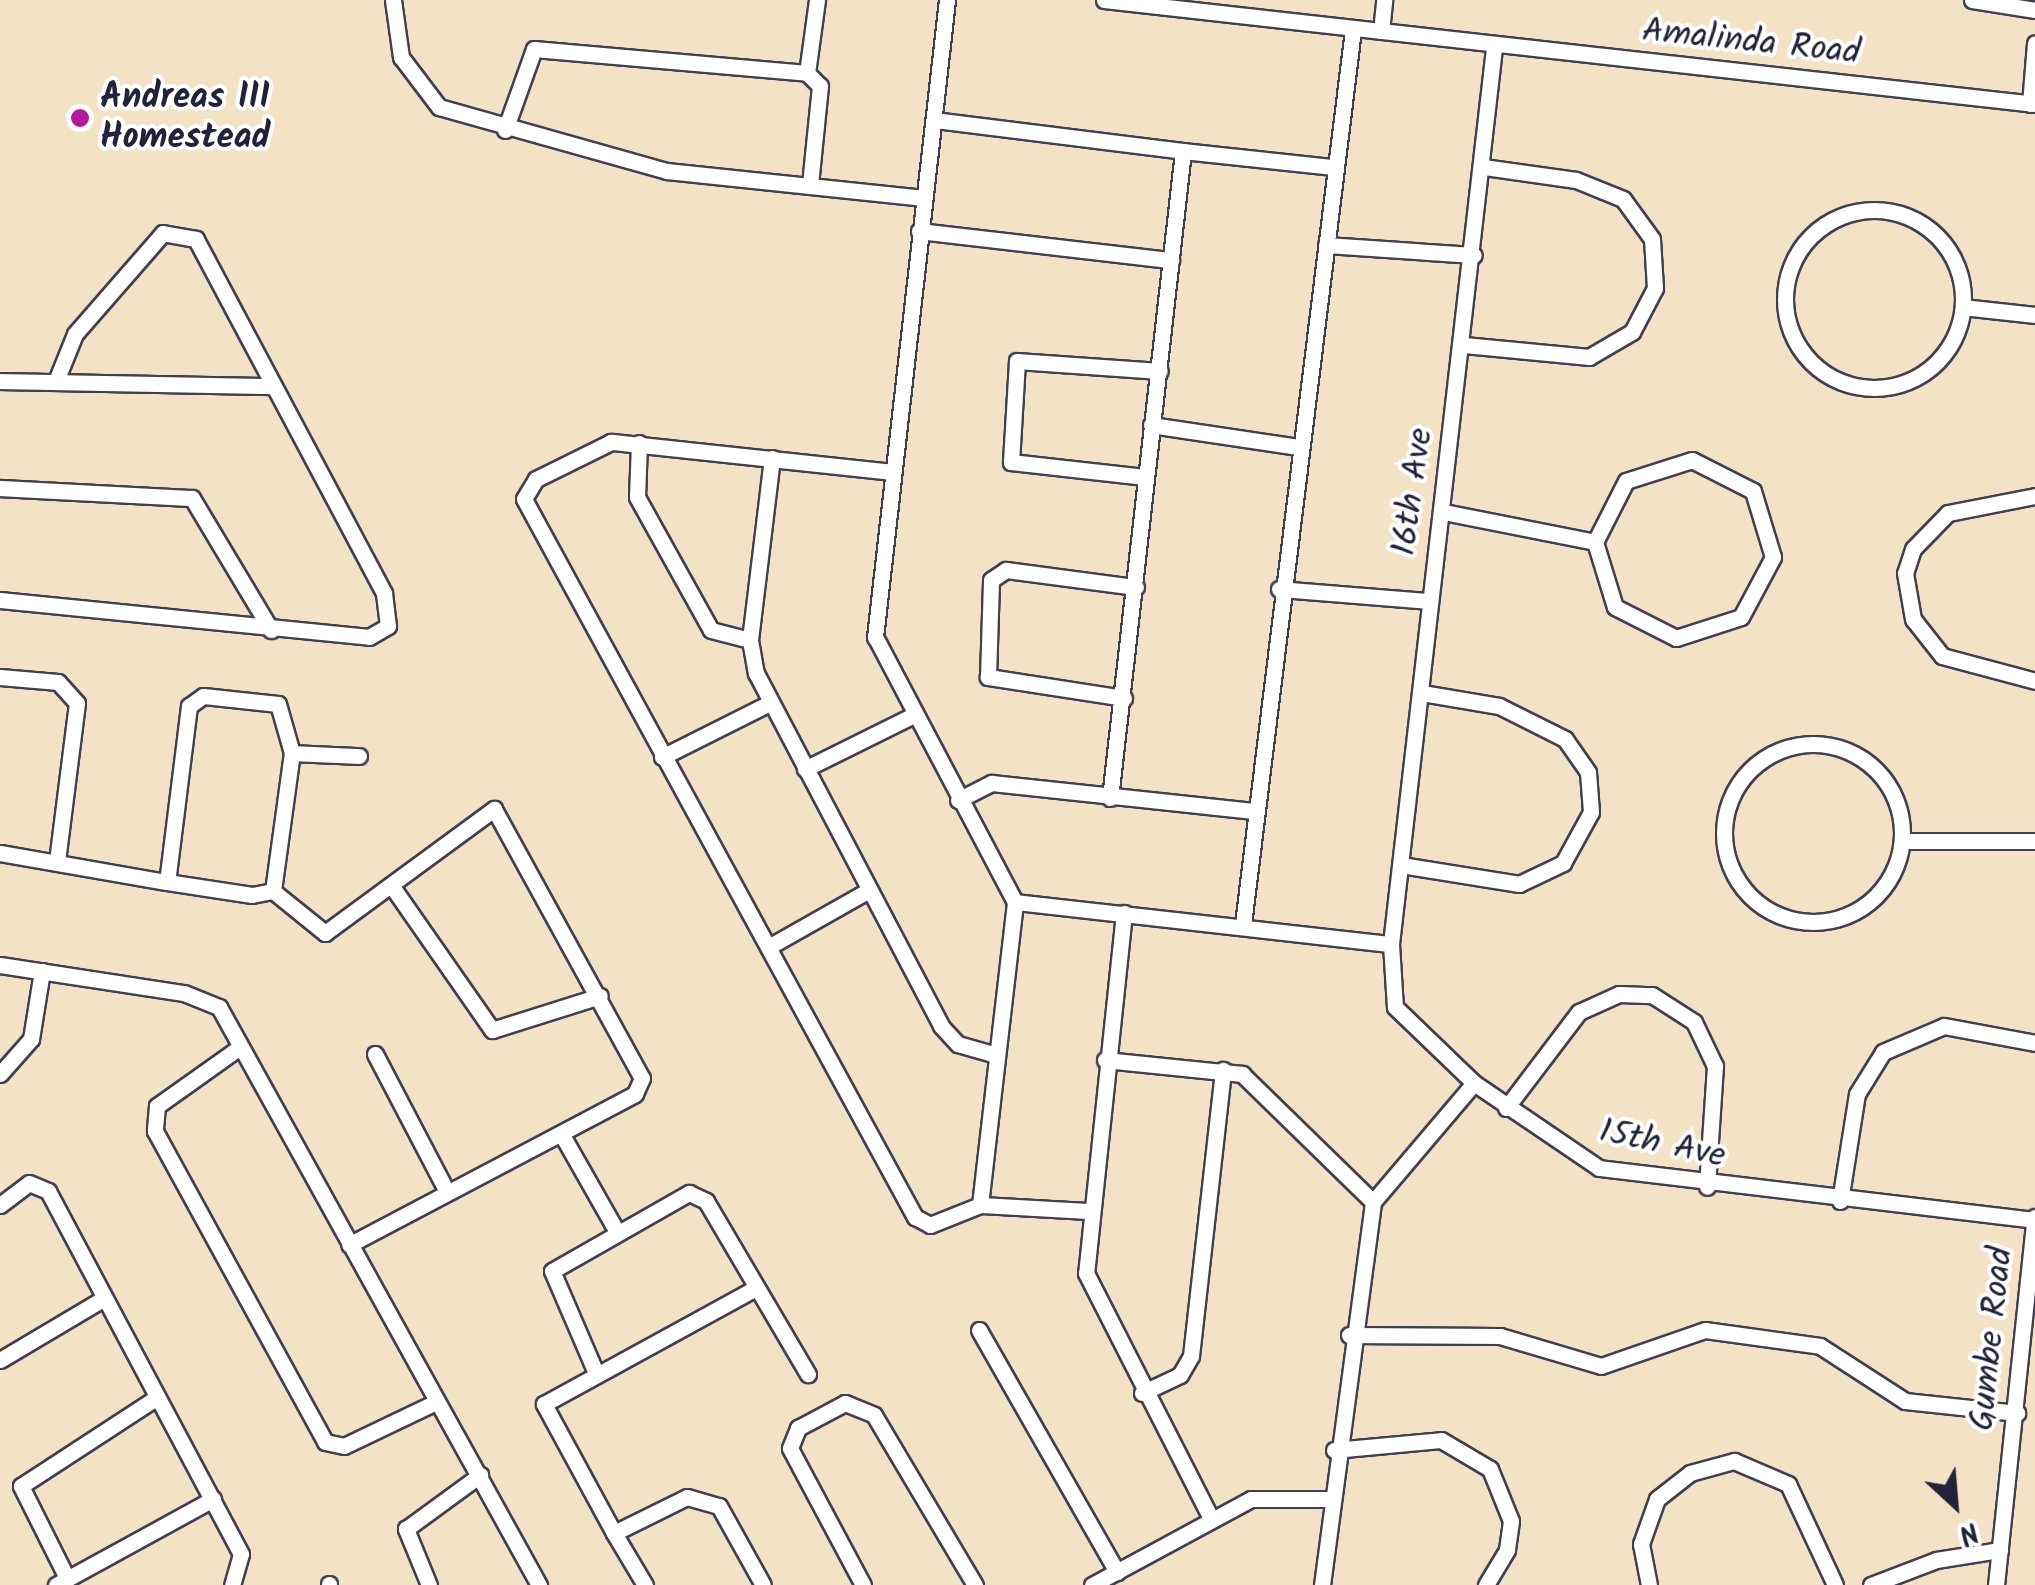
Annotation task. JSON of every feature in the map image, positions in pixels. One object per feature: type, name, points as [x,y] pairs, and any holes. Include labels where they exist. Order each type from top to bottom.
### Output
[{"type":"street","points":[[393,0],[401,57],[422,92],[505,130],[667,170],[922,198]]},
{"type":"street","points":[[807,73],[817,0]]},
{"type":"street","points":[[947,0],[874,638],[912,716],[1015,902],[992,1054],[980,1204]]},
{"type":"street","name":"Amalinda Road","points":[[1104,0],[1381,31],[1494,48],[2033,104]]},
{"type":"street","points":[[1381,31],[1384,0]]},
{"type":"street","points":[[1972,0],[2035,10]]},
{"type":"street","points":[[1243,924],[1279,589],[1352,29]]},
{"type":"street","points":[[2033,104],[2035,43]]},
{"type":"street","points":[[505,130],[534,48],[807,73],[820,86],[810,185]]},
{"type":"street","name":"16th Ave","points":[[1391,944],[1422,693],[1429,601],[1464,345],[1494,48]]},
{"type":"street","points":[[934,120],[1332,167]]},
{"type":"street","points":[[1110,798],[1184,151]]},
{"type":"street","points":[[1464,345],[1589,357],[1632,332],[1655,288],[1652,239],[1622,199],[1589,183],[1482,167]]},
{"type":"street","points":[[1882,210],[1943,242],[1963,306],[1932,367],[1866,388],[1805,357],[1784,292],[1816,231],[1882,210]]},
{"type":"street","points":[[0,600],[369,637],[390,613],[196,239],[180,231],[163,233],[75,334],[56,381]]},
{"type":"street","points":[[919,231],[1171,260]]},
{"type":"street","points":[[1326,246],[1474,255]]},
{"type":"street","points":[[1963,306],[2035,315]]},
{"type":"street","points":[[1144,477],[1011,462],[1017,361],[1160,371]]},
{"type":"street","points":[[0,380],[269,386]]},
{"type":"street","points":[[1151,425],[1298,447]]},
{"type":"street","points":[[893,472],[639,444],[594,448],[536,479],[524,499],[915,1217],[941,1224],[980,1204],[1089,1210]]},
{"type":"street","points":[[639,444],[637,497],[675,567],[711,630],[750,640]]},
{"type":"street","points":[[772,458],[750,640],[770,703],[941,1026],[958,1044],[992,1054]]},
{"type":"street","points":[[1692,460],[1753,492],[1773,556],[1742,617],[1676,638],[1615,606],[1594,542],[1626,481],[1692,460]]},
{"type":"street","points":[[0,488],[192,498],[271,630]]},
{"type":"street","points":[[2035,496],[1948,512],[1913,549],[1905,572],[1913,620],[1942,656],[2035,681]]},
{"type":"street","points":[[1444,512],[1594,542]]},
{"type":"street","points":[[1124,698],[988,677],[991,580],[1006,570],[1136,586]]},
{"type":"street","points":[[1279,589],[1429,601]]},
{"type":"street","points":[[0,678],[58,682],[77,703],[57,862]]},
{"type":"street","points":[[1402,865],[1518,884],[1563,863],[1591,812],[1588,772],[1565,739],[1499,706],[1422,693]]},
{"type":"street","points":[[167,882],[189,706],[203,696],[278,704],[292,753],[273,891]]},
{"type":"street","points":[[662,757],[770,703]]},
{"type":"street","points":[[805,769],[912,716]]},
{"type":"street","points":[[1821,744],[1882,776],[1902,841],[1870,902],[1805,922],[1744,891],[1724,826],[1756,765],[1821,744]]},
{"type":"street","points":[[292,753],[359,756]]},
{"type":"street","points":[[958,800],[992,783],[1256,811]]},
{"type":"street","points":[[0,853],[167,882],[273,891],[326,933],[494,809],[600,996],[642,1086],[562,1135],[349,1245]]},
{"type":"street","points":[[1902,841],[2035,842]]},
{"type":"street","points":[[392,885],[492,1030],[600,996]]},
{"type":"street","points":[[770,946],[870,890]]},
{"type":"street","points":[[1015,902],[1243,924],[1391,944]]},
{"type":"street","points":[[1124,913],[1089,1210],[1088,1284],[1211,1518]]},
{"type":"street","name":"15th Ave","points":[[1391,944],[1394,1007],[1474,1083],[1599,1168],[1707,1188],[2035,1219]]},
{"type":"street","points":[[0,965],[208,1000],[240,1048],[538,1585]]},
{"type":"street","points":[[0,1074],[31,1039],[42,971]]},
{"type":"street","points":[[1506,1108],[1579,1012],[1619,994],[1652,995],[1694,1022],[1715,1066],[1707,1188]]},
{"type":"street","points":[[1840,1201],[1857,1094],[1883,1052],[1944,1026],[2035,1043]]},
{"type":"street","points":[[240,1048],[157,1106],[154,1131],[325,1442],[344,1446],[436,1402]]},
{"type":"street","points":[[376,1054],[447,1192]]},
{"type":"street","points":[[1105,1060],[1223,1070],[1250,1080],[1373,1202]]},
{"type":"street","points":[[1142,1393],[1180,1375],[1191,1356],[1223,1070]]},
{"type":"street","points":[[1322,1585],[1328,1499],[1349,1335],[1373,1202],[1474,1083]]},
{"type":"street","points":[[562,1135],[616,1230]]},
{"type":"street","points":[[0,1206],[28,1183],[48,1191],[101,1300],[241,1554],[234,1585]]},
{"type":"street","points":[[596,1373],[549,1282],[564,1261],[616,1230],[698,1195],[808,1374]]},
{"type":"street","name":"Gumbe Road","points":[[1996,1585],[2035,1219]]},
{"type":"street","points":[[644,1585],[544,1404],[756,1288]]},
{"type":"street","points":[[0,1360],[101,1300]]},
{"type":"street","points":[[979,1330],[1116,1572]]},
{"type":"street","points":[[1349,1335],[1500,1336],[1601,1366],[1705,1330],[1820,1346],[1905,1401],[2017,1412]]},
{"type":"street","points":[[156,1398],[20,1486],[62,1582],[213,1500]]},
{"type":"street","points":[[863,1585],[790,1448],[798,1428],[845,1403],[874,1415],[975,1585]]},
{"type":"street","points":[[1334,1450],[1441,1440],[1490,1469],[1511,1521],[1507,1550],[1486,1585]]},
{"type":"street","points":[[1649,1585],[1641,1544],[1657,1499],[1690,1474],[1734,1461],[1788,1484],[1835,1585]]},
{"type":"street","points":[[429,1585],[406,1528],[480,1475]]},
{"type":"street","points":[[1092,1585],[1211,1518],[1264,1494],[1328,1499]]},
{"type":"street","points":[[614,1533],[672,1500],[710,1500],[763,1585]]},
{"type":"street","points":[[1870,1585],[2000,1550]]},
{"type":"place","name":"Andreas III Homestead","points":[[80,118]]}]
